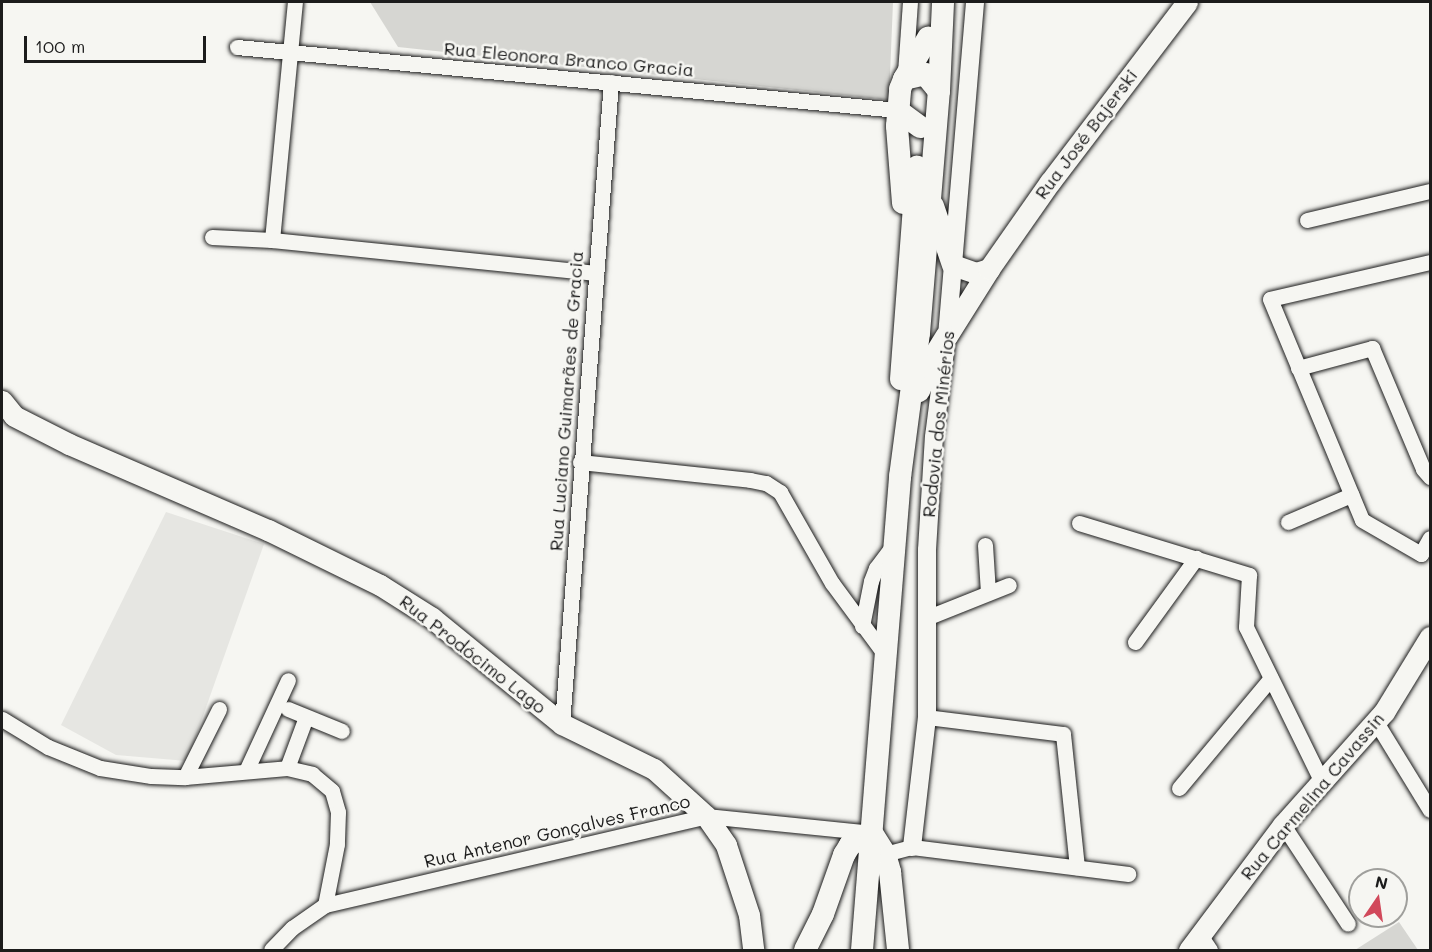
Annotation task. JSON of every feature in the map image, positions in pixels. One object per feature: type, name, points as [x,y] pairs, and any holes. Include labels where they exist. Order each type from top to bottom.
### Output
[{"type":"main road","points":[[908,255],[897,110],[900,89],[923,82],[934,2]]},
{"type":"main road","name":"Rodovia dos Minérios","points":[[900,477],[906,429],[911,327],[908,255],[923,82],[943,2]]},
{"type":"main road","name":"Rua José Bajerski","points":[[947,336],[989,268],[1073,150],[1187,2]]},
{"type":"main road","name":"Rodovia dos Minérios","points":[[862,951],[911,327],[930,195],[923,82]]},
{"type":"main road","points":[[897,110],[920,128]]},
{"type":"main road","points":[[930,195],[953,265],[976,273],[989,268]]},
{"type":"main road","points":[[906,429],[926,373],[947,336],[911,327]]},
{"type":"main road","name":"Rua Prodócimo Lago","points":[[6,410],[122,469],[268,530],[380,585],[432,618],[562,724],[654,769],[706,816],[726,845],[752,927],[753,951]]},
{"type":"main road","name":"Rua Carmelina Cavassin","points":[[1200,945],[1283,825],[1321,780],[1376,722],[1431,638]]},
{"type":"main road","points":[[805,951],[823,914],[844,855],[850,845],[872,832],[885,854],[898,951]]},
{"type":"street","points":[[272,240],[295,2]]},
{"type":"street","name":"Rodovia dos Minérios","points":[[910,2],[923,82]]},
{"type":"street","name":"Rodovia dos Minérios","points":[[912,847],[927,717],[927,550],[934,437],[947,336],[975,2]]},
{"type":"street","name":"Rua Eleonora Branco Gracia","points":[[237,47],[897,110]]},
{"type":"street","name":"Rua Luciano Guimarães de Gracia","points":[[562,724],[580,462],[611,82]]},
{"type":"street","points":[[1307,220],[1431,191]]},
{"type":"street","points":[[212,237],[272,240],[596,273]]},
{"type":"street","points":[[1431,262],[1270,299],[1351,495],[1365,523],[1420,554],[1431,538]]},
{"type":"street","points":[[1298,368],[1372,348],[1423,469],[1431,477]]},
{"type":"street","points":[[580,462],[766,483],[780,492],[832,583],[885,655]]},
{"type":"street","points":[[1288,522],[1351,495]]},
{"type":"street","points":[[1079,523],[1249,575],[1246,627],[1321,780]]},
{"type":"street","points":[[862,626],[870,581],[876,568],[895,544]]},
{"type":"street","points":[[985,545],[988,593]]},
{"type":"street","points":[[1135,642],[1196,558]]},
{"type":"street","points":[[926,618],[1009,585]]},
{"type":"street","points":[[1179,789],[1270,678]]},
{"type":"street","points":[[246,771],[288,680]]},
{"type":"street","points":[[186,777],[219,709]]},
{"type":"street","points":[[288,709],[342,731]]},
{"type":"street","points":[[287,768],[306,717]]},
{"type":"street","points":[[927,717],[1063,734],[1077,867]]},
{"type":"street","points":[[1376,722],[1431,810]]},
{"type":"street","points":[[4,724],[48,747],[100,768],[151,776],[186,777],[287,768],[312,774],[332,791],[338,812],[333,873],[325,905],[292,928],[271,951]]},
{"type":"street","name":"Rua Antenor Gonçalves Franco","points":[[325,905],[706,816],[872,832]]},
{"type":"street","points":[[1283,825],[1348,924]]},
{"type":"street","points":[[885,854],[912,847],[1128,874]]},
{"type":"shaded area","points":[[370,2],[893,2],[889,100],[398,47]]},
{"type":"shaded area","points":[[166,512],[264,544],[187,761],[116,755],[61,725]]},
{"type":"shaded area","points":[[1390,928],[1403,928],[1418,950],[1355,950]]}]
